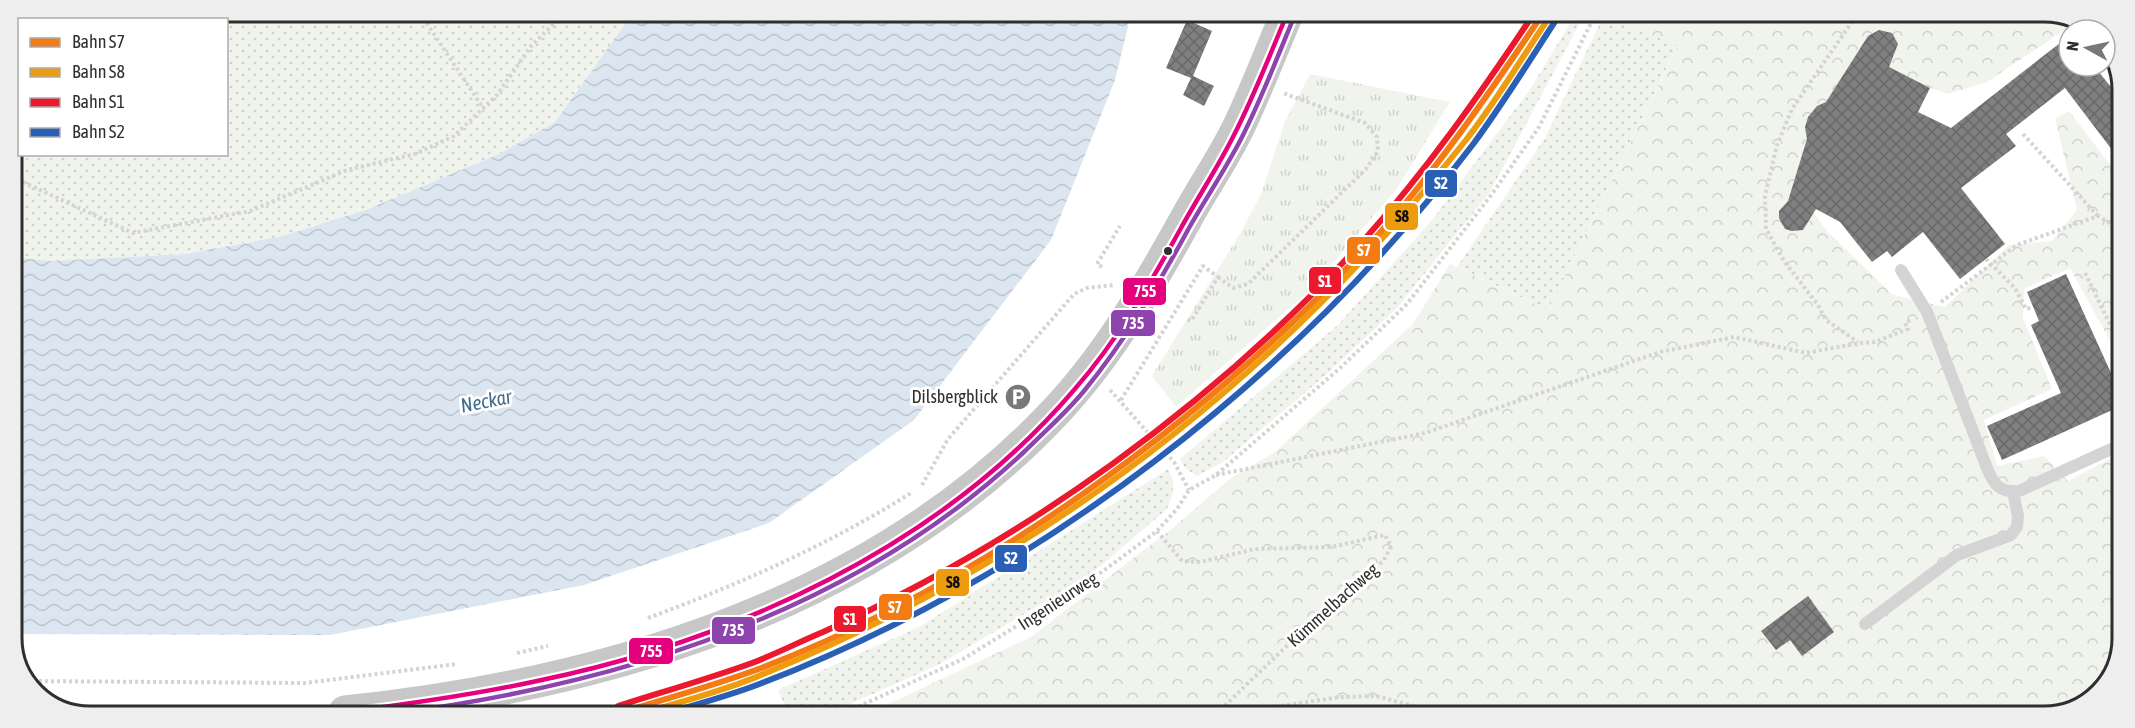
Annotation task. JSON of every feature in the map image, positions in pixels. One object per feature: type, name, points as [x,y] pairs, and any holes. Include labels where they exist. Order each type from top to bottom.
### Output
[{"type":"main road","points":[[401,705],[551,680],[671,647],[760,613],[869,556],[936,515],[1024,443],[1091,370],[1150,284],[1238,127],[1284,22]]},
{"type":"lane","points":[[1901,270],[1927,312],[1991,477],[1998,488],[2013,492],[2112,449]]},
{"type":"lane","points":[[1865,624],[1952,559],[2011,535],[2017,527],[2018,516],[2013,492]]},
{"type":"path","points":[[426,22],[483,108]]},
{"type":"path","points":[[22,182],[112,225],[137,234],[250,211],[347,170],[431,148],[454,136],[497,95],[531,46],[556,22]]},
{"type":"path","points":[[1091,370],[1150,432],[1174,462],[1190,490],[1216,475],[1339,369],[1407,304],[1492,194],[1539,127],[1592,22]]},
{"type":"path","points":[[1852,22],[1792,109],[1778,145],[1765,196],[1766,229],[1784,261],[1818,305],[1826,320],[1860,343]]},
{"type":"path","points":[[1121,400],[1203,266],[1233,288],[1248,284],[1366,169],[1378,147],[1374,132],[1365,123],[1257,84]]},
{"type":"path","points":[[2023,134],[2098,216],[2112,225]]},
{"type":"path","points":[[1927,312],[2017,245],[2098,216]]},
{"type":"path","points":[[1102,267],[1097,264],[1120,226]]},
{"type":"path","points":[[1986,259],[2014,288],[2026,309],[2033,307]]},
{"type":"path","points":[[2085,273],[2112,328]]},
{"type":"path","points":[[1187,319],[1191,321],[1218,277]]},
{"type":"path","points":[[646,619],[731,587],[828,542],[917,489],[924,484],[948,439],[1074,294],[1098,286],[1150,284]]},
{"type":"path","points":[[1216,475],[1425,433],[1659,352],[1734,337],[1806,352],[1875,342],[1908,329],[1905,322]]},
{"type":"path","name":"Ingenieurweg","points":[[863,705],[922,679],[1003,636],[1087,583],[1157,531],[1190,490]]},
{"type":"path","name":"Kümmelbachweg","points":[[1157,531],[1182,561],[1200,562],[1255,549],[1331,547],[1385,536],[1391,546],[1383,560],[1294,639],[1225,705]]},
{"type":"path","points":[[515,653],[559,644]]},
{"type":"path","points":[[39,681],[305,683],[459,664]]},
{"type":"path","points":[[1287,705],[1340,697],[1376,696],[1410,705]]},
{"type":"green space","points":[[228,22],[627,22],[555,122],[499,154],[368,209],[283,236],[183,254],[50,261],[22,258],[22,156],[228,156]]},
{"type":"green space","points":[[1571,22],[1580,22],[1490,192],[1397,308],[1327,374],[1223,462],[1197,476],[1185,468],[1180,459],[1338,325],[1433,219],[1531,88]]},
{"type":"green space","points":[[1601,22],[1622,22],[1678,45],[1548,310],[1457,267],[1545,138]]},
{"type":"green space","points":[[1622,22],[2044,22],[2057,24],[2057,35],[1987,82],[1948,94],[1871,67],[1805,200],[1826,230],[1893,295],[1945,307],[2009,245],[2052,241],[2077,210],[2055,118],[2069,111],[2112,167],[2112,349],[2070,268],[2024,289],[2023,318],[2052,389],[1984,420],[1997,466],[2044,456],[2068,481],[2112,458],[2112,646],[2109,659],[2098,679],[2082,694],[2053,705],[886,705],[1031,637],[1174,527],[1231,478],[1275,452],[1413,324],[1450,264],[1548,310],[1678,46]]},
{"type":"green space","points":[[1310,74],[1450,102],[1396,190],[1308,292],[1176,407],[1152,376],[1241,232],[1262,192],[1284,124]]},
{"type":"green space","points":[[1168,469],[1173,480],[1173,492],[1167,509],[1089,576],[938,665],[850,704],[785,705],[778,690],[921,626]]},
{"type":"water","name":"Neckar","points":[[627,22],[1129,22],[1115,80],[1051,240],[914,420],[769,523],[584,585],[330,635],[23,634],[22,258],[50,261],[184,254],[283,236],[368,209],[499,154],[555,122]]},
{"type":"building","points":[[1186,22],[1212,31],[1193,76],[1214,86],[1204,106],[1183,95],[1191,78],[1166,68]]},
{"type":"building","points":[[1879,30],[1892,33],[1898,44],[1889,67],[1930,88],[1918,112],[1951,128],[2057,45],[2057,78],[2104,78],[2112,88],[2112,150],[2065,88],[2006,134],[2016,146],[1961,188],[2005,244],[1960,279],[1923,232],[1892,257],[1887,251],[1872,262],[1840,222],[1816,209],[1803,230],[1785,229],[1779,218],[1779,211],[1788,201],[1807,139],[1805,127],[1808,117],[1817,106],[1826,102],[1868,36]]},
{"type":"building","points":[[2066,274],[2112,375],[2112,410],[2002,460],[1987,426],[2061,393],[2031,325],[2039,321],[2027,292]]},
{"type":"building","points":[[1808,596],[1834,632],[1802,656],[1790,640],[1776,650],[1761,631]]},
{"type":"rail line","name":"S1","points":[[621,705],[761,659],[897,596],[971,556],[1043,512],[1112,464],[1245,358],[1306,301],[1363,241],[1452,131],[1528,22]]},
{"type":"rail line","name":"S7","points":[[646,705],[756,670],[841,634],[924,593],[1006,545],[1085,493],[1161,436],[1234,376],[1303,312],[1367,247],[1437,163],[1537,22]]},
{"type":"rail line","name":"S8","points":[[671,705],[747,681],[865,629],[964,576],[1058,518],[1148,454],[1234,384],[1315,308],[1393,227],[1477,126],[1546,22]]},
{"type":"rail line","name":"S2","points":[[695,705],[751,687],[864,639],[965,587],[1061,528],[1154,461],[1243,389],[1326,312],[1403,229],[1474,143],[1554,23]]},
{"type":"transit line","name":"755","points":[[397,705],[537,681],[612,663],[686,640],[759,612],[830,579],[898,540],[962,496],[1021,446],[1074,390],[1119,332],[1228,147],[1284,22]]},
{"type":"transit line","name":"735","points":[[450,705],[568,682],[651,659],[733,630],[812,596],[888,555],[959,507],[1025,451],[1070,407],[1099,372],[1127,332],[1229,162],[1262,94],[1292,22]]},
{"type":"place","name":"Dilsbergblick","points":[[1018,397]]}]
